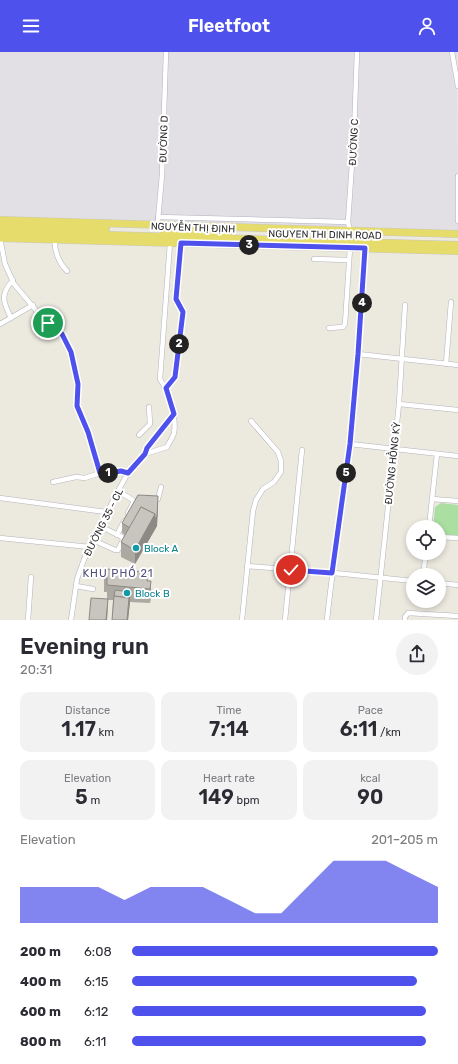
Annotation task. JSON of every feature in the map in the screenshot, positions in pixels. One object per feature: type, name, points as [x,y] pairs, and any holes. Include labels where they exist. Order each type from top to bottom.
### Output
[{"type":"main road","name":"NGUYỄN THỊ ĐỊNH","points":[[0,220],[158,226],[171,234],[181,235],[228,228],[350,239]]},
{"type":"main road","name":"NGUYỄN THỊ ĐỊNH","points":[[0,233],[55,240],[171,234],[366,239],[458,251]]},
{"type":"main road","points":[[0,233],[171,234]]},
{"type":"main road","name":"NGUYỄN THỊ ĐỊNH","points":[[366,239],[389,234],[458,237]]},
{"type":"main road","name":"NGUYEN THI DINH ROAD","points":[[181,235],[366,239],[458,245]]},
{"type":"street","name":"ĐƯỜNG D","points":[[158,226],[162,175],[166,52]]},
{"type":"street","name":"ĐƯỜNG C","points":[[329,328],[343,327],[345,324],[350,260],[348,222],[354,134],[357,52]]},
{"type":"street","points":[[452,52],[458,86]]},
{"type":"street","points":[[458,176],[458,221]]},
{"type":"street","points":[[158,217],[348,222]]},
{"type":"street","points":[[228,228],[229,220]]},
{"type":"street","points":[[0,233],[2,260],[13,280],[45,321],[62,334],[71,352],[78,384],[77,406],[88,432],[100,473]]},
{"type":"street","name":"ĐƯỜNG 35 - CL","points":[[145,454],[166,447],[174,433],[174,414],[166,388],[160,378],[171,234]]},
{"type":"street","points":[[166,388],[175,377],[183,312],[176,299],[181,235]]},
{"type":"street","points":[[327,620],[350,444],[366,239]]},
{"type":"street","points":[[55,240],[56,252],[67,271]]},
{"type":"street","points":[[314,259],[350,260]]},
{"type":"street","points":[[11,318],[3,298],[7,286],[13,280]]},
{"type":"street","points":[[446,364],[451,302]]},
{"type":"street","points":[[0,324],[33,305]]},
{"type":"street","name":"ĐƯỜNG HỒNG KỲ","points":[[376,620],[379,578],[399,404],[405,305]]},
{"type":"street","points":[[358,354],[458,365]]},
{"type":"street","points":[[399,404],[458,410]]},
{"type":"street","points":[[139,435],[150,424],[149,407]]},
{"type":"street","name":"ĐƯỜNG 35 - CL","points":[[71,620],[77,580],[106,512],[128,473],[145,454],[147,448],[174,414]]},
{"type":"street","points":[[242,620],[247,566],[256,500],[263,489],[274,482],[281,472],[281,461],[278,452],[251,421]]},
{"type":"street","points":[[350,444],[458,456]]},
{"type":"street","points":[[285,620],[302,450]]},
{"type":"street","points":[[430,520],[437,454]]},
{"type":"street","points":[[53,482],[76,477],[85,478],[100,473],[103,474],[121,471],[128,473]]},
{"type":"street","points":[[148,500],[157,500],[161,487]]},
{"type":"street","points":[[118,490],[133,500],[141,500]]},
{"type":"street","points":[[0,498],[106,512]]},
{"type":"street","points":[[432,499],[458,501]]},
{"type":"street","points":[[117,535],[134,501],[133,500]]},
{"type":"street","points":[[93,540],[118,550],[124,540],[122,537],[100,526]]},
{"type":"street","points":[[446,537],[458,538]]},
{"type":"street","points":[[0,538],[90,547]]},
{"type":"street","points":[[247,566],[406,580]]},
{"type":"street","points":[[28,620],[31,577]]},
{"type":"street","points":[[446,584],[458,585]]},
{"type":"street","points":[[76,586],[92,589]]},
{"type":"street","points":[[405,620],[408,613],[456,617]]},
{"type":"shaded area","points":[[0,52],[457,52],[458,230],[0,216]]},
{"type":"green space","points":[[441,503],[458,505],[458,536],[446,535],[446,520],[434,520],[435,507]]},
{"type":"building","points":[[138,495],[158,496],[157,516],[155,519],[155,514],[141,507],[130,528],[122,523]]},
{"type":"building","points":[[141,507],[155,514],[135,550],[121,542]]},
{"type":"building","points":[[105,569],[148,572],[147,581],[151,581],[150,589],[107,585],[107,577],[104,577]]},
{"type":"building","points":[[115,590],[130,592],[129,602],[129,598],[114,596]]},
{"type":"building","points":[[114,596],[129,598],[127,620],[112,620]]},
{"type":"building","points":[[91,598],[108,599],[106,620],[89,620]]},
{"type":"place","name":"Block A","points":[[136,548]]},
{"type":"place","name":"Block B","points":[[127,593]]},
{"type":"district","name":"KHU PHỐ 21","points":[[118,573]]},
{"type":"route","points":[[48,323],[62,334],[71,352],[78,384],[77,406],[88,432],[100,473],[103,474],[121,471],[128,473],[145,454],[147,448],[174,414],[166,388],[175,377],[183,312],[176,299],[181,243],[365,248],[350,444],[332,573],[291,570]]}]
